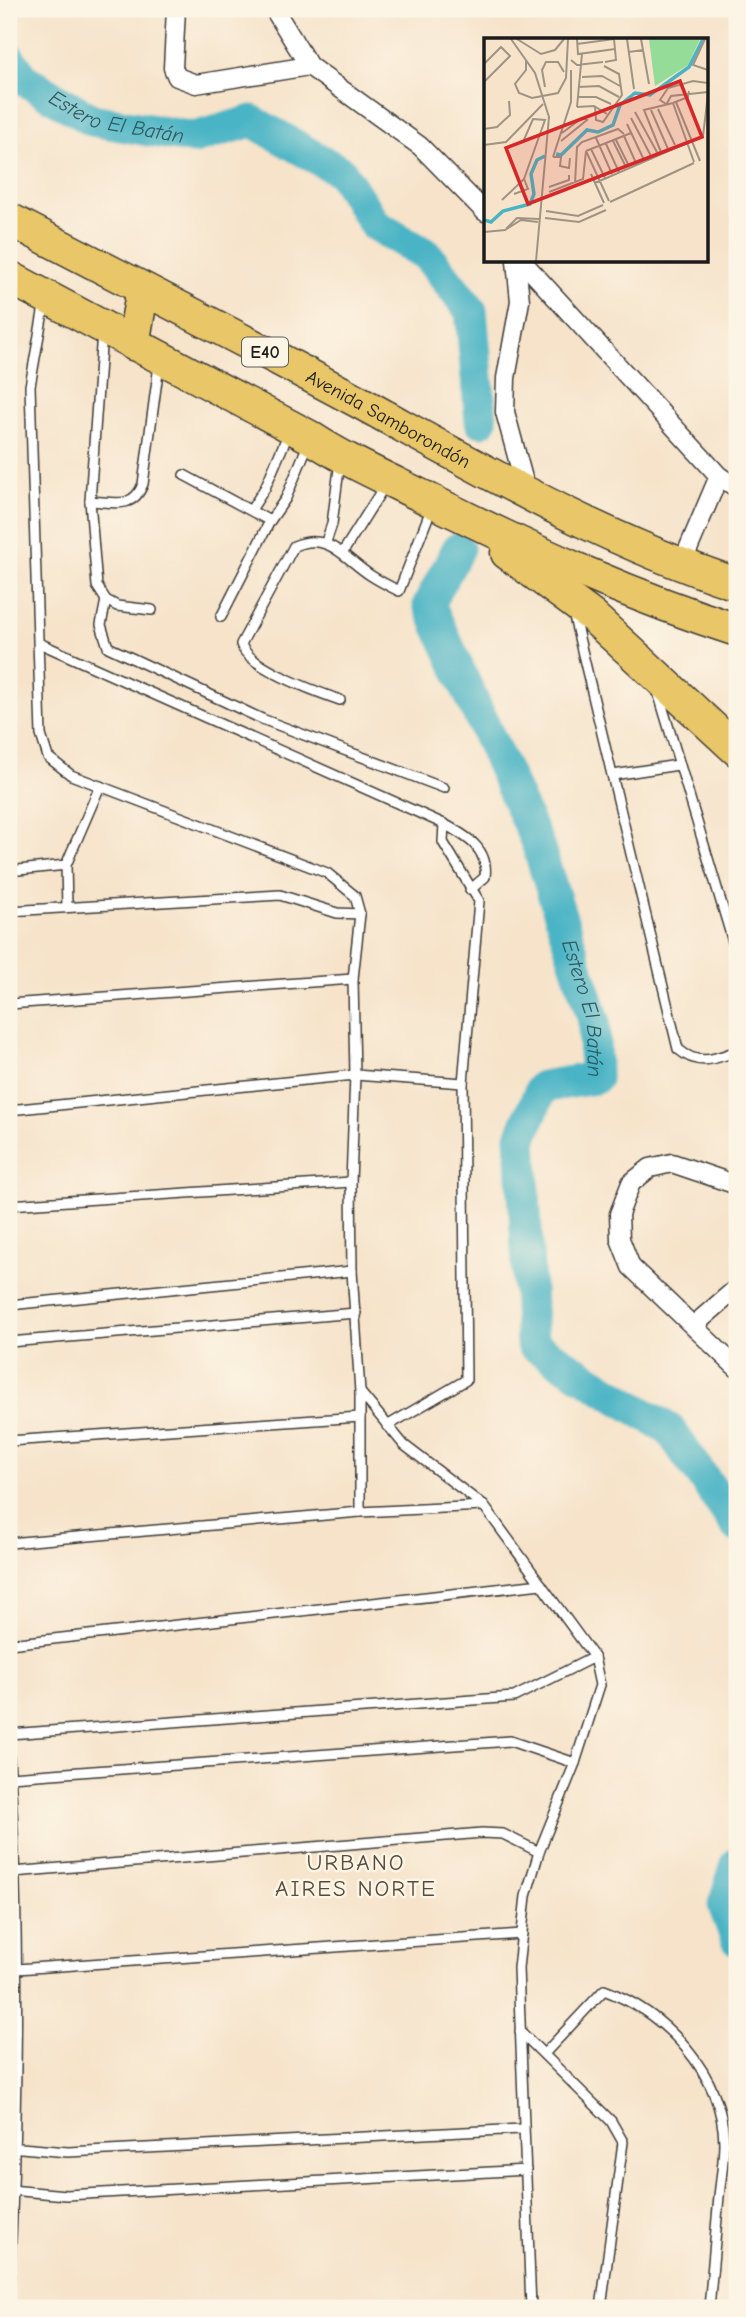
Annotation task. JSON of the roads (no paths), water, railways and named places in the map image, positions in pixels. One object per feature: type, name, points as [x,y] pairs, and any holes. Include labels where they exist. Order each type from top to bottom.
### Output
[{"type":"highway","name":"Avenida Samborondón","points":[[9,219],[527,493],[681,566],[737,584]]},
{"type":"highway","points":[[9,277],[301,432],[340,457],[518,544],[629,591],[737,630]]},
{"type":"highway","points":[[133,344],[143,289]]},
{"type":"highway","points":[[434,502],[570,597],[652,668],[737,750]]},
{"type":"street","points":[[176,9],[173,68],[177,77],[186,81],[196,84],[309,66]]},
{"type":"street","points":[[274,9],[309,66],[420,146],[484,211]]},
{"type":"street","points":[[516,262],[520,301],[506,378],[505,412],[527,493]]},
{"type":"street","points":[[523,262],[719,476],[737,488]]},
{"type":"street","points":[[681,566],[719,476]]},
{"type":"street","points":[[737,1185],[672,1163],[650,1168],[631,1184],[619,1214],[620,1239],[631,1267],[737,1368]]},
{"type":"street","points":[[693,1326],[737,1288]]},
{"type":"lane","points":[[45,297],[30,386],[41,735],[48,757],[71,775],[327,873],[355,895],[360,914],[353,979],[355,1075],[351,1182],[352,1271],[360,1392],[360,1512]]},
{"type":"lane","points":[[103,328],[90,501],[97,586],[106,600],[117,606],[152,610]]},
{"type":"lane","points":[[90,501],[130,502],[138,497],[143,484],[160,359]]},
{"type":"lane","points":[[251,510],[301,432]]},
{"type":"lane","points":[[221,617],[270,521],[286,498],[301,432]]},
{"type":"lane","points":[[326,542],[332,524],[340,457]]},
{"type":"lane","points":[[184,475],[270,521]]},
{"type":"lane","points":[[343,552],[388,480]]},
{"type":"lane","points":[[340,700],[307,688],[246,656],[241,644],[294,546],[326,542],[343,552],[369,575],[399,591],[434,502]]},
{"type":"lane","points":[[570,597],[678,1049],[694,1061],[708,1061],[737,1051]]},
{"type":"lane","points":[[106,600],[101,625],[108,647],[262,719],[444,788]]},
{"type":"lane","points":[[39,643],[444,824],[473,841],[487,865],[485,877],[470,890]]},
{"type":"lane","points":[[652,668],[678,765],[737,955]]},
{"type":"lane","points":[[613,775],[678,765]]},
{"type":"lane","points":[[67,907],[66,865],[100,786]]},
{"type":"lane","points":[[387,1426],[466,1380],[463,1083],[479,901],[443,842],[444,824]]},
{"type":"lane","points":[[9,871],[66,865]]},
{"type":"lane","points":[[9,911],[281,895],[337,914],[360,914]]},
{"type":"lane","points":[[9,1004],[353,979]]},
{"type":"lane","points":[[9,1110],[355,1075],[463,1083]]},
{"type":"lane","points":[[9,1205],[351,1182]]},
{"type":"lane","points":[[9,1305],[352,1271]]},
{"type":"lane","points":[[9,1342],[356,1313]]},
{"type":"lane","points":[[360,1392],[387,1426],[440,1474],[484,1506],[594,1657],[600,1685],[597,1702],[539,1852],[526,1896],[518,1968],[522,2129],[531,2308]]},
{"type":"lane","points":[[9,1441],[360,1417]]},
{"type":"lane","points":[[9,1543],[360,1512],[484,1506]]},
{"type":"lane","points":[[9,1644],[541,1584]]},
{"type":"lane","points":[[9,1734],[514,1697],[594,1657]]},
{"type":"lane","points":[[10,1777],[510,1741],[575,1763]]},
{"type":"lane","points":[[9,1758],[17,1969],[9,2286]]},
{"type":"lane","points":[[13,1872],[482,1833],[503,1835],[539,1852]]},
{"type":"lane","points":[[17,1969],[522,1934]]},
{"type":"lane","points":[[544,2054],[604,1990],[646,2012],[679,2039],[698,2063],[716,2103],[724,2142],[709,2308]]},
{"type":"lane","points":[[520,2031],[611,2121],[623,2142],[601,2308]]},
{"type":"lane","points":[[12,2147],[68,2152],[522,2129]]},
{"type":"lane","points":[[11,2190],[66,2195],[526,2170]]},
{"type":"waterway","name":"Estero El Batán","points":[[9,58],[25,80],[92,120],[194,138],[252,121],[341,172],[375,225],[427,255],[471,311],[481,421]]},
{"type":"waterway","name":"Estero El Batán","points":[[458,549],[429,604],[537,843],[594,1020],[595,1078],[542,1087],[521,1137],[532,1344],[670,1430],[737,1526]]},
{"type":"waterway","name":"Estero El Batán","points":[[737,1864],[724,1905],[737,1940]]},
{"type":"district","name":"URBANO AIRES NORTE","points":[[356,1875]]}]
